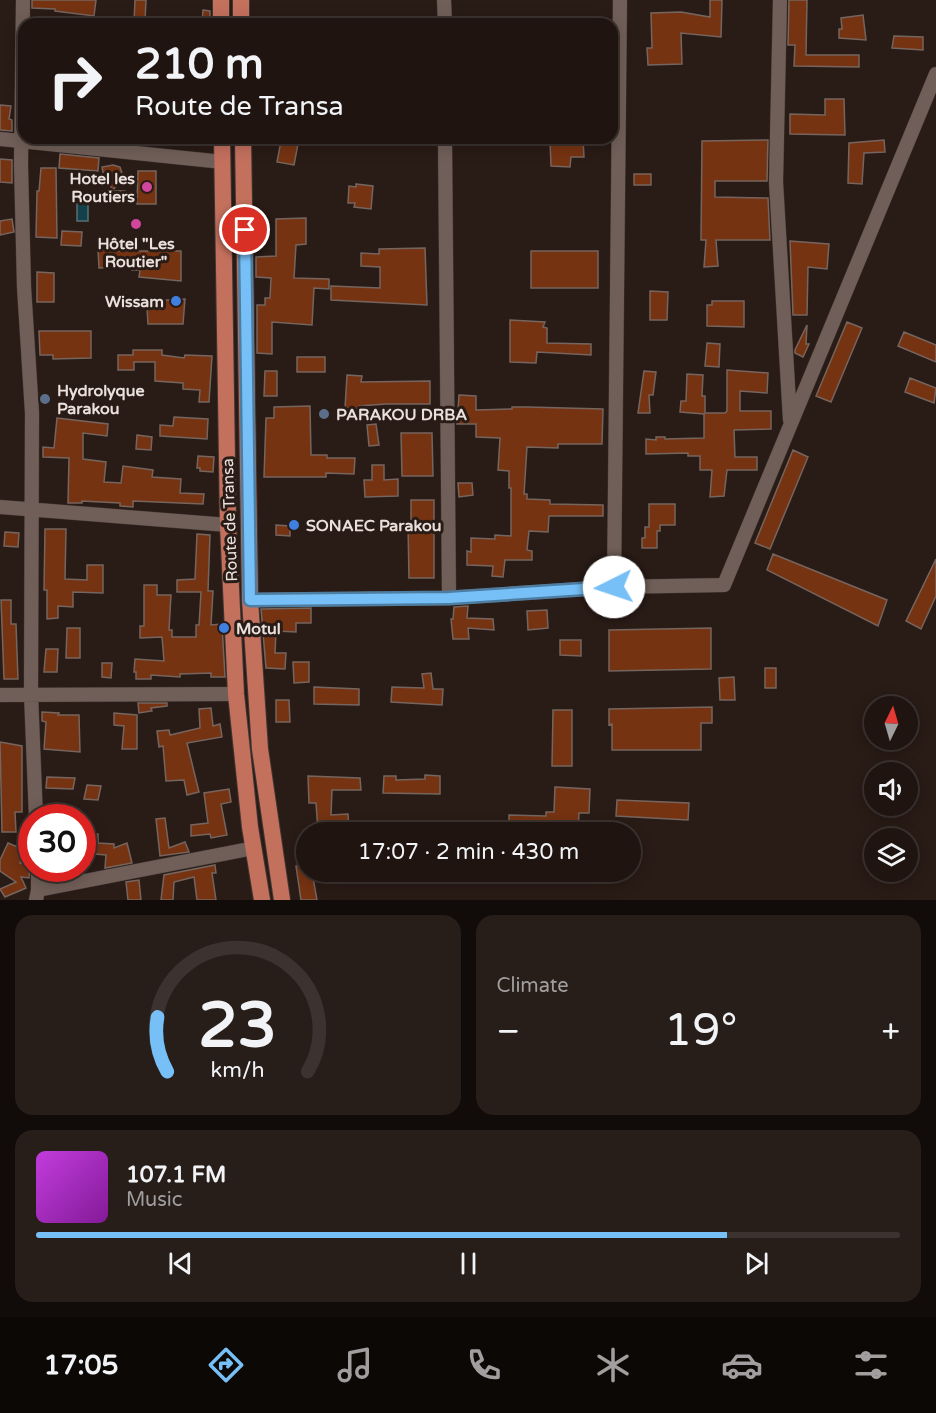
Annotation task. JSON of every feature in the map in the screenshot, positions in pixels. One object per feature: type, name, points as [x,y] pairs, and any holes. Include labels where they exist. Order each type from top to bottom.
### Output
[{"type":"main road","points":[[221,0],[221,18]]},
{"type":"main road","points":[[241,0],[241,18]]},
{"type":"main road","name":"Route de Transa","points":[[222,144],[228,525],[236,694],[262,900]]},
{"type":"main road","name":"Route de Transa","points":[[243,144],[250,600],[260,749],[282,900]]},
{"type":"street","points":[[23,0],[23,18]]},
{"type":"street","points":[[444,0],[445,18]]},
{"type":"street","points":[[614,587],[620,0]]},
{"type":"street","points":[[780,0],[776,182],[790,426]]},
{"type":"street","points":[[250,600],[449,598],[614,587],[724,585],[936,74]]},
{"type":"street","points":[[0,139],[18,141]]},
{"type":"street","points":[[22,144],[24,287],[32,413],[32,694],[36,804]]},
{"type":"street","points":[[42,144],[222,162]]},
{"type":"street","points":[[445,144],[449,598]]},
{"type":"street","points":[[0,507],[228,525]]},
{"type":"street","points":[[0,695],[236,694]]},
{"type":"street","points":[[37,895],[254,848]]},
{"type":"water","points":[[77,199],[88,199],[88,221],[77,221]]},
{"type":"building","points":[[32,0],[96,0],[94,16],[55,11],[55,9],[32,8]]},
{"type":"building","points":[[135,0],[146,0],[145,18],[134,18]]},
{"type":"building","points":[[710,0],[722,0],[721,37],[681,33],[682,64],[648,65],[647,48],[652,48],[651,13],[681,12],[710,17]]},
{"type":"building","points":[[789,0],[807,0],[806,55],[859,55],[859,67],[794,66],[795,45],[788,45]]},
{"type":"building","points":[[203,10],[210,11],[210,18],[202,18]]},
{"type":"building","points":[[863,15],[866,40],[839,38],[839,29],[842,29],[841,18]]},
{"type":"building","points":[[894,36],[923,37],[923,50],[892,48]]},
{"type":"building","points":[[825,99],[844,99],[845,135],[790,134],[790,114],[825,115]]},
{"type":"building","points":[[0,105],[11,106],[9,119],[12,120],[12,131],[0,130]]},
{"type":"building","points":[[768,140],[767,181],[715,181],[715,197],[768,198],[770,240],[716,240],[718,266],[704,267],[706,240],[701,240],[702,141]]},
{"type":"building","points":[[884,140],[885,152],[864,153],[862,184],[848,183],[849,143]]},
{"type":"building","points":[[280,144],[298,144],[294,165],[277,162]]},
{"type":"building","points":[[550,144],[583,144],[584,157],[571,157],[570,167],[551,166]]},
{"type":"building","points":[[60,154],[99,158],[98,171],[59,168]]},
{"type":"building","points":[[0,159],[12,160],[12,183],[0,182]]},
{"type":"building","points":[[113,165],[120,167],[123,176],[113,190],[104,178],[102,167]]},
{"type":"building","points":[[41,168],[56,168],[57,238],[36,237],[37,191],[39,191]]},
{"type":"building","name":"Hotel les Routiers","points":[[138,171],[156,171],[156,204],[137,204]]},
{"type":"building","points":[[634,174],[651,174],[651,185],[634,185]]},
{"type":"building","points":[[356,184],[373,186],[371,209],[354,207],[355,203],[348,203],[349,186],[356,187]]},
{"type":"building","points":[[103,191],[125,191],[128,203],[103,203]]},
{"type":"building","points":[[306,218],[306,244],[296,245],[294,278],[329,279],[329,289],[314,288],[312,325],[272,322],[272,354],[257,353],[257,305],[265,305],[265,298],[270,298],[271,278],[256,277],[256,257],[276,256],[276,219]]},
{"type":"building","points":[[12,219],[14,232],[0,235],[0,221]]},
{"type":"building","points":[[62,231],[82,232],[81,246],[61,245]]},
{"type":"building","points":[[790,241],[829,244],[827,269],[808,267],[807,315],[793,315]]},
{"type":"building","points":[[117,248],[118,251],[181,251],[181,281],[139,277],[140,270],[132,270],[132,266],[99,268],[98,249]]},
{"type":"building","points":[[425,248],[427,305],[331,300],[331,286],[380,288],[380,267],[361,266],[361,253],[379,254],[379,249]]},
{"type":"building","points":[[531,251],[598,251],[598,288],[531,288]]},
{"type":"building","points":[[37,272],[54,273],[54,302],[37,302]]},
{"type":"building","points":[[650,291],[668,292],[667,320],[650,320]]},
{"type":"building","points":[[185,299],[183,324],[148,324],[147,308],[153,308],[153,301]]},
{"type":"building","points":[[712,301],[744,301],[744,327],[707,326],[707,305],[712,305]]},
{"type":"building","points":[[510,320],[545,322],[543,327],[547,328],[547,343],[591,344],[591,355],[537,352],[536,363],[510,362]]},
{"type":"building","points":[[847,322],[862,328],[831,402],[816,396]]},
{"type":"building","points":[[807,325],[806,344],[809,344],[803,357],[795,353],[795,350]]},
{"type":"building","points":[[39,331],[91,331],[91,358],[53,359],[53,355],[40,355]]},
{"type":"building","points":[[904,332],[936,345],[936,362],[898,346]]},
{"type":"building","points":[[707,343],[720,344],[719,367],[705,366]]},
{"type":"building","points":[[133,350],[162,350],[162,355],[184,358],[185,355],[212,356],[209,402],[199,402],[200,390],[183,389],[183,383],[155,381],[155,362],[134,362],[134,370],[118,370],[118,355],[133,355]]},
{"type":"building","points":[[297,357],[325,357],[325,372],[297,372]]},
{"type":"building","points":[[727,370],[768,373],[767,393],[740,391],[740,411],[771,411],[771,429],[734,430],[735,457],[757,457],[757,470],[727,470],[724,496],[710,497],[712,470],[700,470],[700,456],[688,456],[688,453],[646,454],[646,439],[656,440],[656,437],[665,437],[665,439],[704,438],[704,414],[680,412],[681,401],[686,401],[687,374],[703,375],[702,396],[705,396],[705,413],[725,413],[727,411]]},
{"type":"building","points":[[265,371],[277,371],[277,396],[264,396]]},
{"type":"building","points":[[644,371],[656,372],[653,395],[649,395],[650,413],[638,413]]},
{"type":"building","points":[[347,375],[362,376],[361,382],[430,381],[430,404],[386,404],[359,406],[359,409],[345,408]]},
{"type":"building","points":[[910,378],[936,388],[934,403],[905,392]]},
{"type":"building","points":[[459,395],[476,396],[476,410],[512,409],[512,407],[603,409],[602,444],[558,444],[558,448],[527,447],[524,494],[527,494],[527,499],[550,500],[550,504],[603,505],[603,516],[549,516],[548,532],[529,531],[527,550],[532,551],[532,560],[505,560],[503,577],[492,576],[493,566],[467,565],[467,551],[471,552],[471,538],[495,539],[495,535],[511,536],[511,488],[509,488],[509,471],[498,470],[500,438],[476,437],[476,424],[457,424]]},
{"type":"building","points":[[310,406],[311,455],[327,455],[327,458],[355,458],[354,474],[326,473],[326,477],[264,477],[266,418],[274,418],[274,407]]},
{"type":"building","points":[[174,417],[208,419],[207,439],[160,436],[160,425],[173,426]]},
{"type":"building","points":[[57,418],[108,424],[107,436],[83,433],[83,459],[106,462],[104,482],[121,483],[123,466],[153,470],[152,477],[181,479],[180,493],[204,494],[203,504],[133,501],[133,507],[120,506],[120,503],[82,501],[82,503],[68,503],[69,458],[43,457],[43,447],[54,448]]},
{"type":"building","points":[[376,424],[379,445],[369,446],[367,425]]},
{"type":"building","points":[[401,433],[432,433],[433,476],[402,476]]},
{"type":"building","points":[[137,435],[152,437],[151,450],[136,449]]},
{"type":"building","points":[[793,450],[808,457],[770,549],[755,543]]},
{"type":"building","points":[[198,456],[214,457],[213,472],[200,471],[200,468],[197,468]]},
{"type":"building","points":[[372,465],[384,465],[384,480],[398,479],[398,496],[365,497],[364,480],[372,480]]},
{"type":"building","points":[[458,483],[472,483],[473,495],[459,497]]},
{"type":"building","points":[[411,500],[434,500],[434,578],[409,578],[408,526],[411,526]]},
{"type":"building","points":[[649,504],[675,504],[675,525],[660,525],[660,531],[657,531],[657,548],[642,548],[645,527],[649,527]]},
{"type":"building","points":[[276,525],[290,526],[290,536],[276,535]]},
{"type":"building","points":[[45,529],[66,529],[65,579],[87,580],[87,565],[103,565],[103,593],[73,592],[73,607],[58,606],[58,618],[47,619],[47,590],[44,590]]},
{"type":"building","points":[[5,532],[19,533],[18,547],[4,546]]},
{"type":"building","points":[[197,534],[210,535],[208,591],[213,591],[211,625],[222,624],[225,677],[211,677],[211,673],[180,674],[180,677],[151,675],[151,679],[136,679],[135,659],[164,661],[162,637],[140,638],[140,626],[144,626],[144,585],[157,585],[157,595],[171,595],[169,630],[172,630],[172,637],[196,637],[201,592],[177,592],[177,580],[195,579]]},
{"type":"building","points":[[773,554],[887,600],[878,626],[767,570]]},
{"type":"building","points":[[936,559],[936,596],[921,629],[906,621]]},
{"type":"building","points":[[1,600],[11,600],[11,624],[16,624],[18,679],[4,679]]},
{"type":"building","points":[[468,606],[467,618],[493,619],[494,630],[468,628],[469,639],[453,639],[451,619],[453,619],[454,607]]},
{"type":"building","points":[[311,608],[311,623],[296,623],[296,632],[276,631],[275,653],[286,653],[285,669],[266,668],[261,609]]},
{"type":"building","points":[[547,610],[548,628],[528,630],[527,611]]},
{"type":"building","points":[[67,628],[80,628],[80,658],[66,658]]},
{"type":"building","points":[[711,628],[711,669],[609,671],[609,630]]},
{"type":"building","points":[[560,640],[581,640],[581,656],[560,655]]},
{"type":"building","points":[[46,649],[58,649],[57,672],[44,672]]},
{"type":"building","points":[[293,662],[309,662],[309,682],[294,683]]},
{"type":"building","points":[[102,663],[112,663],[111,678],[102,677]]},
{"type":"building","points":[[765,668],[776,668],[776,688],[765,688]]},
{"type":"building","points":[[431,673],[433,689],[443,689],[442,705],[391,702],[392,687],[424,688],[422,674]]},
{"type":"building","points":[[734,677],[735,700],[720,700],[719,678]]},
{"type":"building","points":[[314,687],[359,689],[359,705],[314,704]]},
{"type":"building","points":[[276,700],[289,700],[290,722],[276,722]]},
{"type":"building","points":[[138,703],[167,703],[167,706],[151,708],[152,711],[139,713]]},
{"type":"building","points":[[712,707],[712,723],[701,723],[701,750],[612,750],[612,724],[609,725],[609,709]]},
{"type":"building","points":[[211,708],[213,726],[220,724],[222,737],[187,743],[199,792],[187,795],[184,780],[166,781],[163,746],[159,747],[157,731],[169,730],[170,735],[200,728],[199,709]]},
{"type":"building","points":[[553,710],[572,710],[572,766],[552,766]]},
{"type":"building","points":[[42,712],[79,715],[80,752],[44,749],[46,722],[42,721]]},
{"type":"building","points":[[114,713],[137,715],[137,749],[122,749],[124,726],[114,725]]},
{"type":"building","points":[[0,742],[22,746],[22,804],[18,804],[18,812],[15,812],[16,832],[2,832]]},
{"type":"building","points":[[425,775],[440,776],[440,794],[383,793],[384,776],[396,776],[396,780],[425,779]]},
{"type":"building","points":[[308,776],[360,778],[361,790],[332,790],[331,815],[348,814],[348,822],[317,822],[316,803],[309,803]]},
{"type":"building","points":[[47,777],[75,778],[73,789],[46,788]]},
{"type":"building","points":[[87,785],[101,786],[98,800],[84,799]]},
{"type":"building","points":[[555,787],[590,789],[589,813],[579,813],[579,822],[509,822],[509,815],[546,816],[546,812],[554,812]]},
{"type":"building","points":[[229,789],[231,802],[221,804],[227,835],[211,838],[210,834],[191,836],[191,825],[208,823],[204,793]]},
{"type":"building","points":[[617,800],[689,803],[688,820],[616,816]]},
{"type":"building","points":[[165,818],[169,848],[185,842],[189,852],[160,856],[156,819]]},
{"type":"building","points":[[96,834],[98,834],[98,843],[114,844],[114,848],[127,843],[132,863],[105,868],[106,855],[96,854]]},
{"type":"building","points":[[8,843],[18,847],[18,882],[23,882],[26,888],[5,897],[0,889],[16,882],[0,871],[0,860]]},
{"type":"building","points":[[215,865],[216,873],[212,873],[216,900],[197,900],[194,877],[174,882],[173,900],[161,900],[164,875]]},
{"type":"building","points":[[139,880],[141,900],[128,900],[126,882]]},
{"type":"building","points":[[298,882],[314,882],[317,900],[301,900]]},
{"type":"place","name":"Hotel les Routiers","points":[[147,187]]},
{"type":"place","name":"Hôtel \"Les Routier\"","points":[[136,224]]},
{"type":"place","name":"Wissam","points":[[176,301]]},
{"type":"place","name":"Hydrolyque Parakou","points":[[45,399]]},
{"type":"place","name":"PARAKOU DRBA","points":[[324,414]]},
{"type":"place","name":"SONAEC Parakou","points":[[294,525]]},
{"type":"place","name":"Motul","points":[[224,628]]},
{"type":"route","points":[[245,230],[250,600],[449,598],[614,587]]}]
